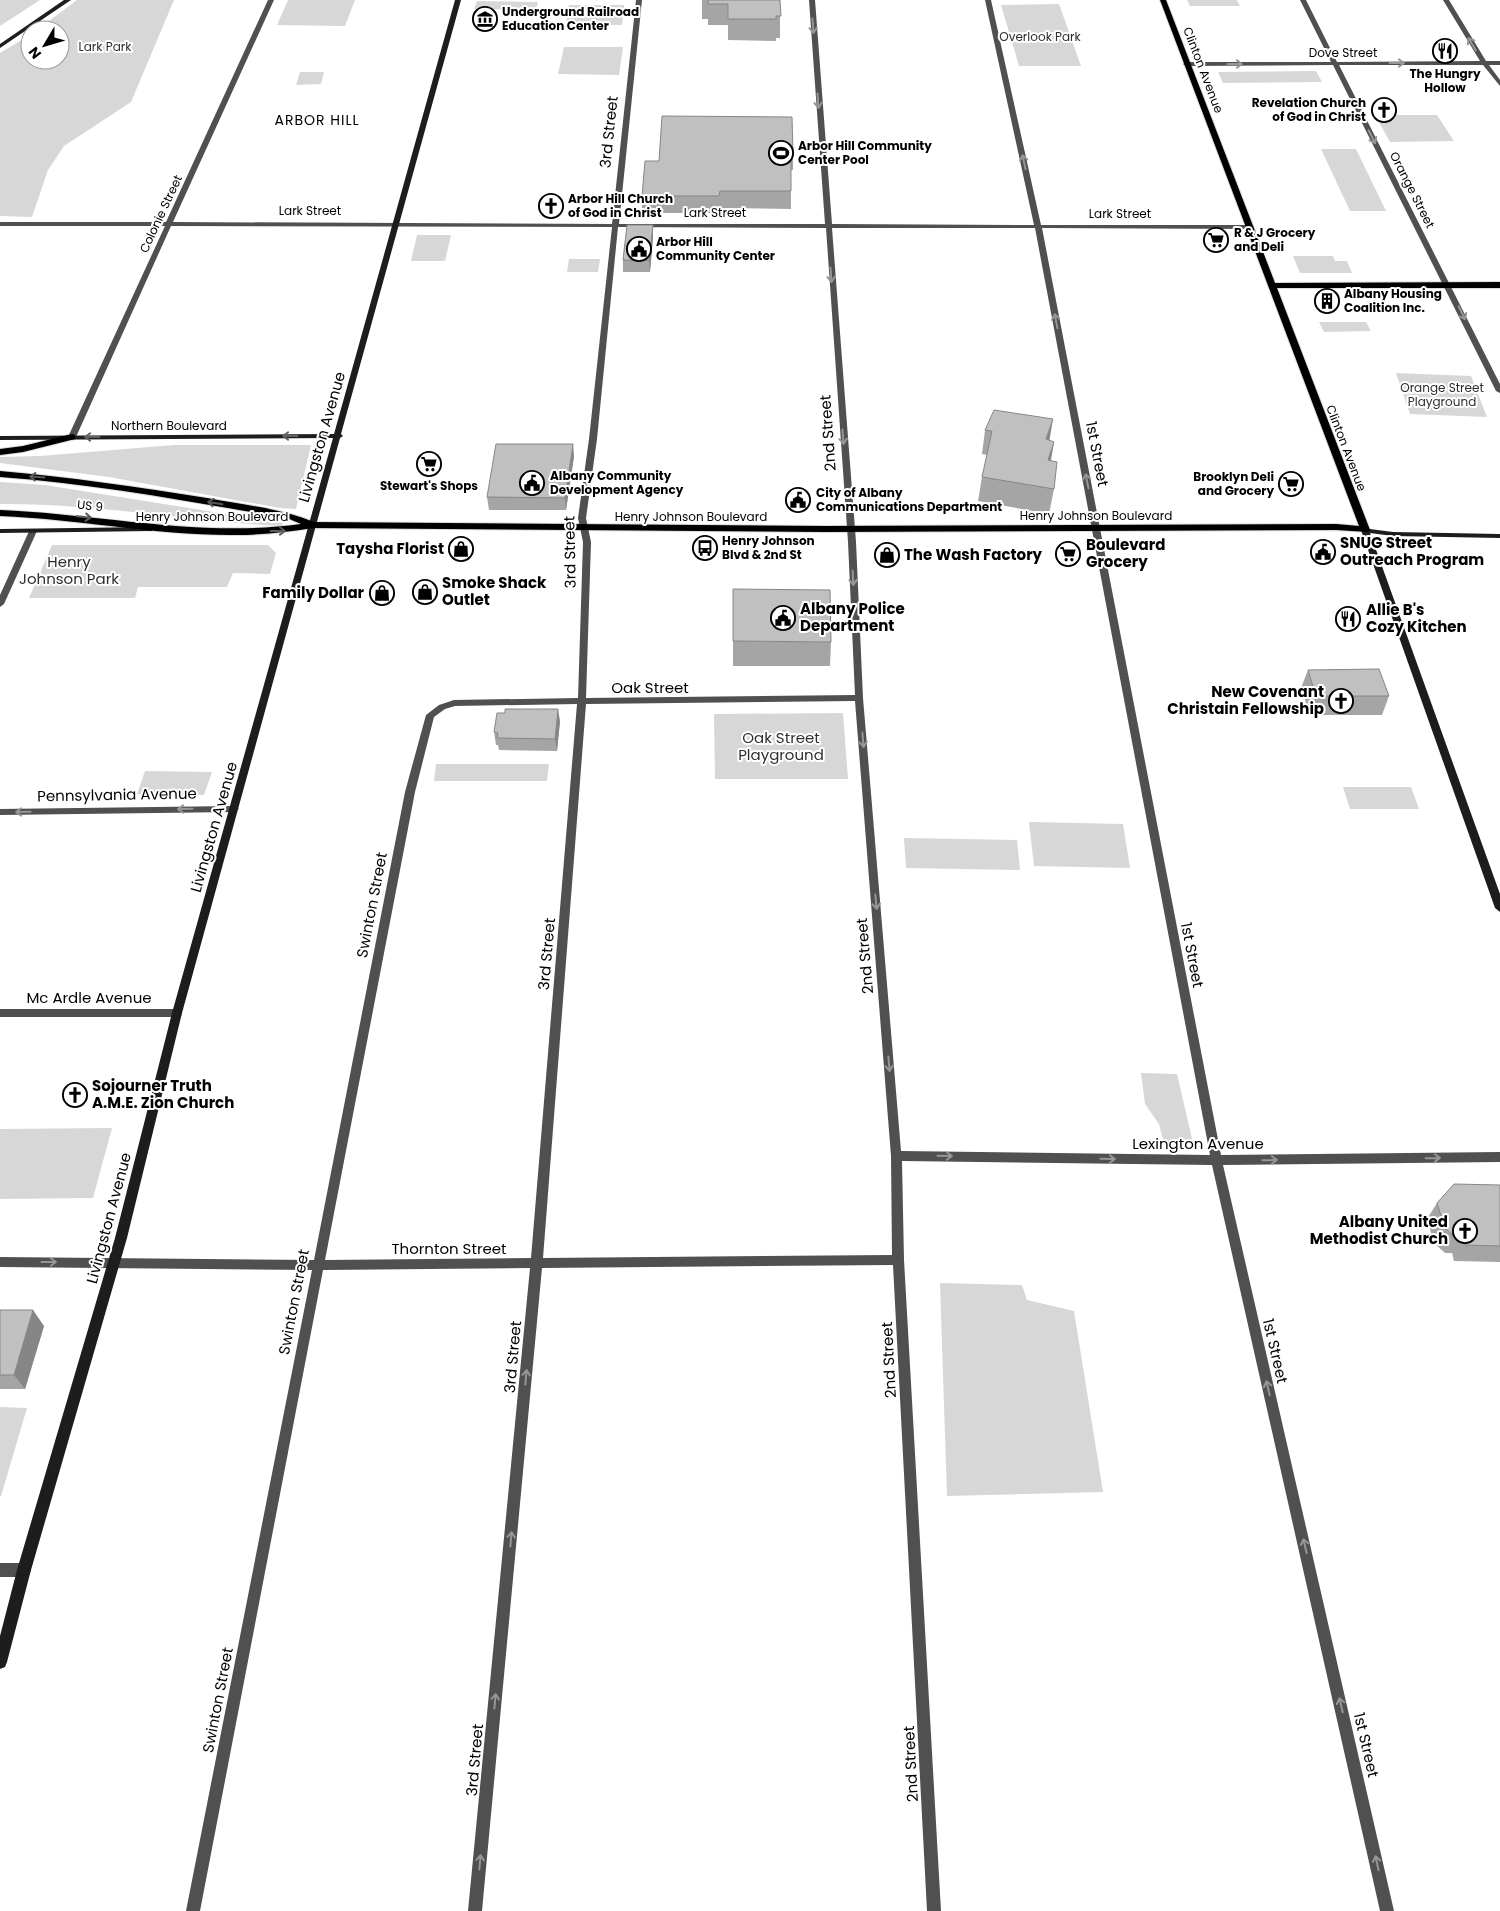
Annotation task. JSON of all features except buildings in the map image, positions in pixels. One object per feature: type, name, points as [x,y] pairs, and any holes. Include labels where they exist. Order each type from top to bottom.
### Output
[{"type":"main road","name":"Clinton Avenue","points":[[1163,0],[1365,530]]},
{"type":"main road","points":[[1272,286],[1500,285]]},
{"type":"main road","points":[[0,452],[23,449],[72,437]]},
{"type":"main road","name":"US 9","points":[[0,474],[70,480],[130,488],[289,515],[313,525]]},
{"type":"main road","name":"US 9","points":[[0,513],[49,514],[177,528]]},
{"type":"main road","name":"Henry Johnson Boulevard","points":[[177,528],[286,531],[313,525],[850,530],[1336,527],[1365,530]]},
{"type":"street","points":[[0,46],[68,0]]},
{"type":"street","name":"Colonie Street","points":[[72,437],[271,0]]},
{"type":"street","name":"Livingston Avenue","points":[[0,1662],[24,1570],[114,1262],[177,1013],[339,436],[395,224],[458,0]]},
{"type":"street","name":"3rd Street","points":[[476,1911],[537,1263],[582,702],[588,542],[582,518],[593,439],[639,0]]},
{"type":"street","name":"2nd Street","points":[[812,0],[850,530],[859,698],[896,1156],[898,1260],[934,1911]]},
{"type":"street","name":"1st Street","points":[[988,0],[1038,226],[1216,1160],[1387,1911]]},
{"type":"street","name":"Orange Street","points":[[1303,0],[1500,391]]},
{"type":"street","points":[[1446,0],[1500,84]]},
{"type":"street","name":"Dove Street","points":[[1186,64],[1500,63]]},
{"type":"street","name":"Lark Street","points":[[0,224],[1251,227]]},
{"type":"street","name":"Northern Boulevard","points":[[0,438],[339,436]]},
{"type":"street","name":"Henry Johnson Boulevard","points":[[33,531],[177,528]]},
{"type":"street","name":"Henry Johnson Boulevard","points":[[1365,530],[1393,534],[1500,536]]},
{"type":"street","name":"Clinton Avenue","points":[[1365,530],[1500,908]]},
{"type":"street","points":[[0,531],[33,531],[0,604]]},
{"type":"street","name":"Oak Street","points":[[442,707],[454,704],[859,698]]},
{"type":"street","name":"Swinton Street","points":[[193,1911],[410,792],[430,715],[442,707]]},
{"type":"street","name":"Pennsylvania Avenue","points":[[0,812],[234,809]]},
{"type":"street","name":"Mc Ardle Avenue","points":[[0,1013],[177,1013]]},
{"type":"street","name":"Lexington Avenue","points":[[896,1156],[1216,1160],[1500,1157]]},
{"type":"street","name":"Thornton Street","points":[[0,1262],[317,1265],[898,1260]]},
{"type":"street","points":[[0,1570],[24,1570]]},
{"type":"green space","points":[[0,0],[40,0],[0,26]]},
{"type":"green space","name":"Lark Park","points":[[77,0],[174,0],[131,102],[64,146],[48,170],[32,217],[0,216],[0,53],[20,41],[20,70],[70,70],[70,20],[50,20]]},
{"type":"green space","points":[[288,0],[355,0],[345,26],[277,25]]},
{"type":"green space","points":[[1187,0],[1237,0],[1240,6],[1190,6]]},
{"type":"green space","points":[[477,1],[538,2],[536,10],[474,9]]},
{"type":"green space","name":"Overlook Park","points":[[1059,4],[1081,66],[1019,66],[1001,5]]},
{"type":"green space","points":[[569,5],[624,5],[622,25],[566,25]]},
{"type":"green space","points":[[564,47],[623,47],[619,75],[558,74]]},
{"type":"green space","points":[[1316,71],[1322,82],[1223,83],[1218,72]]},
{"type":"green space","points":[[300,72],[324,72],[321,84],[296,85]]},
{"type":"green space","points":[[1375,115],[1437,115],[1454,141],[1390,142]]},
{"type":"green space","points":[[1321,149],[1356,149],[1386,211],[1350,211]]},
{"type":"green space","points":[[417,235],[451,235],[445,261],[411,261]]},
{"type":"green space","points":[[1293,256],[1333,256],[1335,261],[1347,261],[1352,273],[1300,273]]},
{"type":"green space","points":[[569,259],[600,259],[598,272],[567,272]]},
{"type":"green space","points":[[1319,322],[1366,322],[1371,331],[1324,332]]},
{"type":"green space","name":"Orange Street Playground","points":[[1396,373],[1471,376],[1487,417],[1410,414]]},
{"type":"green space","points":[[174,445],[311,445],[296,509],[280,508],[109,477],[0,463],[0,457],[40,456]]},
{"type":"green space","points":[[0,482],[45,485],[283,523],[281,526],[246,524],[70,506],[0,504]]},
{"type":"green space","name":"Henry Johnson Park","points":[[52,545],[268,545],[276,553],[270,574],[233,573],[227,587],[138,587],[135,598],[29,598]]},
{"type":"green space","name":"Oak Street Playground","points":[[843,713],[848,779],[715,779],[714,714]]},
{"type":"green space","points":[[436,764],[549,764],[547,781],[434,781]]},
{"type":"green space","points":[[145,771],[212,772],[204,795],[137,794]]},
{"type":"green space","points":[[1343,787],[1411,787],[1419,809],[1350,809]]},
{"type":"green space","points":[[1029,822],[1123,824],[1130,868],[1034,866]]},
{"type":"green space","points":[[904,838],[1017,840],[1020,870],[906,868]]},
{"type":"green space","points":[[1141,1073],[1177,1074],[1193,1143],[1164,1143],[1159,1124],[1145,1104]]},
{"type":"green space","points":[[112,1128],[93,1198],[0,1199],[0,1129]]},
{"type":"green space","points":[[940,1283],[1022,1285],[1027,1300],[1074,1311],[1103,1492],[947,1496]]},
{"type":"green space","points":[[0,1407],[27,1408],[1,1496],[0,1496]]},
{"type":"place","name":"Underground Railroad Education Center","points":[[485,19]]},
{"type":"place","name":"The Hungry Hollow","points":[[1445,51]]},
{"type":"place","name":"Revelation Church of God in Christ","points":[[1384,110]]},
{"type":"place","name":"Arbor Hill Community Center Pool","points":[[781,153]]},
{"type":"place","name":"Arbor Hill Church of God in Christ","points":[[551,206]]},
{"type":"place","name":"R & J Grocery and Deli","points":[[1216,240]]},
{"type":"place","name":"Arbor Hill Community Center","points":[[639,249]]},
{"type":"place","name":"Albany Housing Coalition Inc.","points":[[1327,301]]},
{"type":"place","name":"Stewart's Shops","points":[[429,464]]},
{"type":"place","name":"Albany Community Development Agency","points":[[532,483]]},
{"type":"place","name":"Brooklyn Deli and Grocery","points":[[1291,484]]},
{"type":"place","name":"City of Albany Communications Department","points":[[798,500]]},
{"type":"place","name":"Henry Johnson Blvd & 2nd St","points":[[705,548]]},
{"type":"place","name":"Taysha Florist","points":[[461,549]]},
{"type":"place","name":"SNUG Street Outreach Program","points":[[1323,552]]},
{"type":"place","name":"Boulevard Grocery","points":[[1068,554]]},
{"type":"place","name":"The Wash Factory","points":[[887,555]]},
{"type":"place","name":"Smoke Shack Outlet","points":[[425,592]]},
{"type":"place","name":"Family Dollar","points":[[382,593]]},
{"type":"place","name":"Albany Police Department","points":[[783,618]]},
{"type":"place","name":"Allie B's Cozy Kitchen","points":[[1348,619]]},
{"type":"place","name":"New Covenant Christain Fellowship","points":[[1341,701]]},
{"type":"place","name":"Sojourner Truth A.M.E. Zion Church","points":[[75,1095]]},
{"type":"place","name":"Albany United Methodist Church","points":[[1465,1231]]},
{"type":"district","name":"ARBOR HILL","points":[[317,120]]}]
